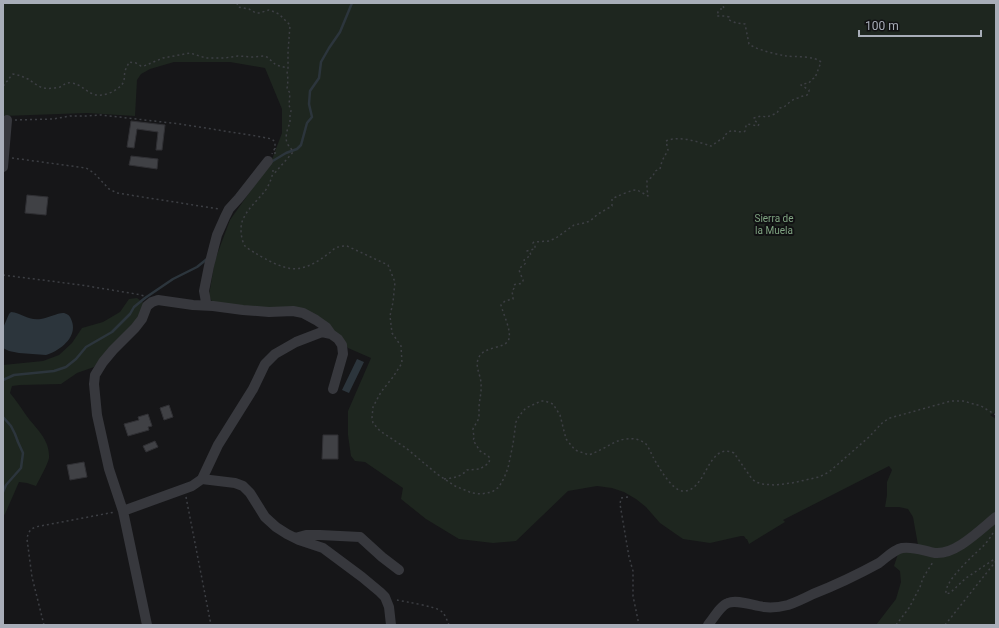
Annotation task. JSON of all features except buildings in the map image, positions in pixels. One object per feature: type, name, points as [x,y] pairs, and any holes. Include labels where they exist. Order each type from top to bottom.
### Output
[{"type":"street","points":[[3,167],[7,120]]},
{"type":"street","points":[[203,305],[206,302],[204,291],[217,235],[229,209],[268,161]]},
{"type":"street","points":[[147,625],[123,510],[109,469],[97,415],[94,384],[95,375],[102,362],[135,328],[142,319],[147,306],[158,300],[243,310],[269,312],[293,311],[303,313],[316,320],[326,327],[342,345],[343,354],[333,389]]},
{"type":"street","points":[[123,510],[192,486],[202,479],[218,445],[253,389],[265,364],[275,354],[296,342],[322,332],[331,334]]},
{"type":"street","points":[[202,479],[235,483],[243,486],[250,493],[265,517],[276,527],[295,538],[324,548],[372,584],[385,597],[392,625]]},
{"type":"street","points":[[708,625],[728,603],[735,602],[763,607],[789,605],[849,579],[881,562],[902,548],[914,548],[935,553],[950,550],[960,546],[996,517]]},
{"type":"street","points":[[295,538],[306,535],[360,537],[372,549],[399,570]]},
{"type":"path","points":[[237,3],[238,6],[256,13],[269,10],[272,11],[279,14],[290,25],[288,68],[286,71],[288,80],[287,89],[290,93],[291,118],[286,134],[287,142],[293,152],[273,175],[265,192],[259,197],[245,216],[242,223],[242,232],[245,245],[249,249],[270,261],[296,269],[303,268],[319,261],[338,247],[343,246],[347,246],[388,265],[395,282],[390,322],[392,334],[401,346],[402,363],[381,392],[373,407],[372,418],[380,431],[406,448],[437,474],[455,486],[472,493],[481,494],[492,492],[499,487],[508,468],[518,418],[526,408],[545,401],[553,404],[560,415],[566,439],[575,450],[589,455],[616,441],[634,438],[641,440],[648,447],[669,482],[674,487],[682,491],[689,490],[695,486],[712,460],[723,450],[730,450],[734,453],[752,479],[756,482],[762,484],[792,483],[819,477],[829,472],[883,422],[890,418],[951,401],[963,401],[981,406],[996,416]]},
{"type":"path","points":[[444,479],[459,476],[464,474],[467,470],[480,469],[489,462],[490,458],[480,451],[472,440],[474,438],[473,431],[479,415],[480,402],[481,384],[477,365],[479,357],[483,352],[506,343],[509,340],[510,334],[501,305],[505,301],[512,299],[514,285],[522,284],[523,280],[519,270],[526,263],[524,260],[531,255],[527,251],[535,249],[535,245],[533,243],[550,241],[574,225],[590,221],[598,214],[612,206],[612,199],[615,197],[633,190],[648,196],[647,181],[653,176],[654,171],[660,169],[662,161],[668,150],[666,141],[670,139],[682,139],[711,146],[723,139],[727,132],[744,132],[747,124],[758,126],[759,124],[754,120],[754,118],[761,116],[767,117],[777,113],[780,108],[784,107],[791,101],[809,93],[808,90],[801,85],[809,83],[815,78],[821,62],[817,58],[799,58],[775,54],[752,46],[749,44],[745,24],[736,23],[729,20],[729,17],[726,16],[717,16],[720,9],[724,9],[721,3]]},
{"type":"path","points":[[3,86],[13,74],[28,79],[44,88],[59,87],[67,82],[72,83],[98,96],[108,93],[122,85],[125,77],[124,73],[129,62],[144,66],[163,58],[190,53],[206,58],[264,56],[276,65],[288,68]]},
{"type":"path","points":[[7,120],[53,119],[70,116],[101,115],[180,124],[272,139],[276,142],[273,153],[268,161]]},
{"type":"path","points":[[4,157],[86,168],[94,173],[109,189],[117,193],[219,209],[229,209]]},
{"type":"path","points":[[3,275],[33,278],[136,294]]},
{"type":"path","points":[[184,489],[211,625]]},
{"type":"path","points":[[628,497],[621,498],[620,504],[633,571],[633,596],[639,625]]},
{"type":"path","points":[[44,625],[32,577],[27,539],[29,530],[35,527],[123,510]]},
{"type":"path","points":[[996,517],[994,529],[990,538],[956,574],[946,588],[946,594],[950,593],[966,578],[996,558]]},
{"type":"path","points":[[896,625],[909,608],[923,578],[935,559],[935,553]]},
{"type":"path","points":[[945,625],[996,561]]},
{"type":"path","points":[[385,597],[427,606],[440,611],[446,617],[449,625]]},
{"type":"green space","name":"Sierra de la Muela","points":[[3,3],[996,3],[996,412],[990,415],[996,419],[996,513],[956,543],[949,546],[937,548],[918,545],[913,517],[908,509],[899,507],[885,507],[887,482],[892,470],[889,466],[783,520],[785,522],[749,544],[744,536],[710,543],[683,539],[660,523],[646,507],[636,499],[624,492],[612,488],[597,486],[568,491],[516,541],[493,543],[459,539],[426,519],[401,499],[403,488],[365,462],[355,461],[351,456],[348,435],[348,411],[371,358],[348,348],[341,338],[318,318],[212,302],[209,295],[215,260],[230,220],[271,162],[282,133],[282,109],[265,68],[230,62],[174,62],[150,69],[141,74],[137,80],[135,116],[87,113],[3,116]]},
{"type":"green space","points":[[137,298],[145,304],[140,316],[105,353],[94,367],[77,373],[61,384],[12,386],[10,393],[45,440],[49,451],[49,458],[36,486],[19,482],[3,516],[3,365],[43,361],[59,355],[72,343],[82,328],[103,322],[120,312],[129,299]]},
{"type":"green space","points":[[996,523],[996,625],[876,625],[896,599],[901,582],[900,571],[894,566],[898,554],[909,551],[945,557]]},
{"type":"shaded area","points":[[11,312],[36,319],[65,313],[71,318],[73,325],[71,337],[63,346],[46,355],[9,351],[3,348],[3,328]]},
{"type":"shaded area","points":[[357,359],[364,362],[349,393],[342,390]]},
{"type":"waterway","points":[[271,162],[286,153],[297,149],[301,145],[307,123],[312,117],[309,104],[310,91],[319,78],[321,62],[340,32],[352,3]]},
{"type":"waterway","points":[[3,380],[14,375],[54,371],[66,367],[76,359],[86,347],[112,332],[130,314],[134,307],[145,298],[173,279],[197,267],[207,259]]},
{"type":"waterway","points":[[3,417],[11,426],[23,453],[21,468],[6,485],[3,492]]}]
